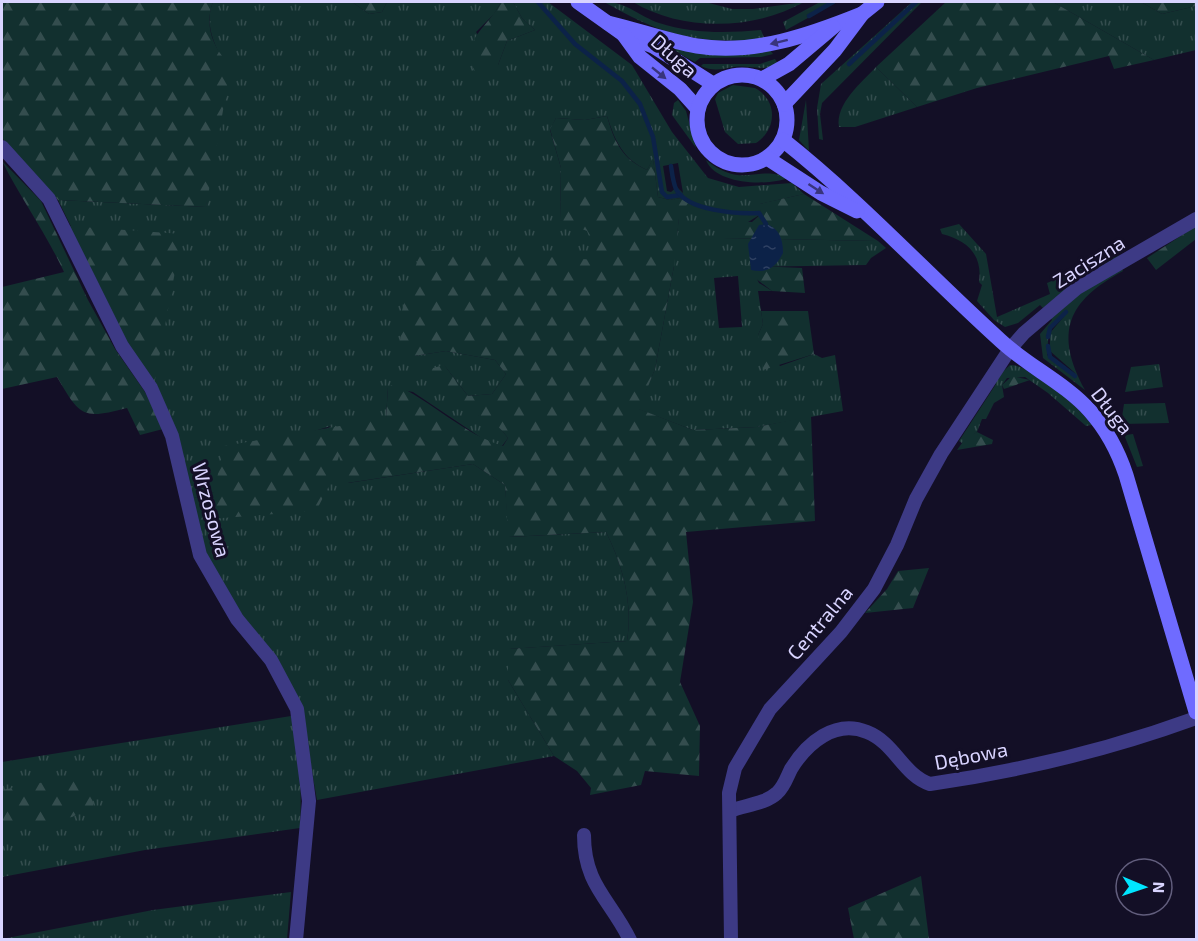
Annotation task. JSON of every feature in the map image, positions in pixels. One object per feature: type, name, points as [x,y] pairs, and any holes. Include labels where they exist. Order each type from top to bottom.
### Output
[{"type":"main road","name":"Długa","points":[[578,2],[623,34],[652,46],[713,84]]},
{"type":"main road","points":[[784,104],[835,50],[862,14],[877,2]]},
{"type":"main road","points":[[608,23],[681,43],[734,49],[778,42],[835,25],[862,14]]},
{"type":"main road","points":[[762,79],[789,64],[835,25]]},
{"type":"main road","name":"Długa","points":[[623,34],[640,57],[680,89],[698,109]]},
{"type":"main road","points":[[736,75],[762,79],[779,94],[784,104],[787,128],[783,140],[767,158],[754,164],[740,166],[715,156],[699,134],[698,109],[713,84],[736,75]]},
{"type":"main road","name":"Długa","points":[[783,140],[834,182],[869,218],[1010,349],[1080,401],[1100,422],[1119,454],[1197,712]]},
{"type":"main road","name":"Długa","points":[[767,158],[821,193],[869,218]]},
{"type":"street","name":"Wrzosowa","points":[[2,147],[49,199],[122,346],[151,388],[172,436],[200,555],[237,619],[271,660],[297,709],[309,801],[296,939]]},
{"type":"street","name":"Zaciszna","points":[[1010,349],[1033,323],[1077,288],[1197,219]]},
{"type":"street","name":"Centralna","points":[[731,939],[729,793],[735,768],[770,709],[841,632],[874,589],[897,545],[916,499],[936,463],[1010,349]]},
{"type":"street","name":"Dębowa","points":[[730,811],[769,799],[779,792],[801,755],[821,738],[839,728],[852,727],[879,738],[894,752],[910,774],[930,784],[1095,751],[1139,739],[1197,717]]},
{"type":"street","points":[[584,835],[584,855],[588,873],[630,939]]},
{"type":"green space","points":[[2,2],[213,2],[209,19],[212,36],[219,52],[231,65],[206,207],[58,200],[2,138]]},
{"type":"green space","points":[[213,2],[352,2],[369,14],[382,12],[387,2],[501,2],[494,14],[476,32],[498,65],[507,41],[535,30],[522,18],[513,2],[548,2],[632,65],[672,132],[708,178],[739,187],[792,183],[804,194],[760,204],[761,214],[722,238],[878,241],[886,248],[871,258],[866,265],[751,267],[759,283],[772,291],[758,291],[763,324],[758,335],[780,366],[814,354],[822,358],[835,355],[843,411],[757,427],[693,430],[638,409],[655,369],[674,266],[414,356],[446,351],[495,360],[506,374],[492,394],[468,396],[444,365],[478,415],[496,423],[508,438],[502,446],[486,441],[413,392],[388,387],[386,418],[348,483],[473,464],[505,485],[509,537],[606,532],[612,545],[625,585],[629,613],[627,641],[509,649],[508,680],[554,756],[317,800],[301,710],[205,555],[195,520],[331,426],[304,434],[214,492],[191,499],[182,452],[58,200],[206,207],[222,58],[211,31]],"holes":[[[607,116],[613,133],[626,155],[647,170],[653,159],[658,197],[670,200],[681,198],[677,235],[560,220],[561,168],[550,130],[556,118],[585,120]],[[678,163],[683,193],[677,187],[671,192],[667,191],[663,166]],[[738,276],[742,327],[719,328],[714,278]]]},
{"type":"green space","points":[[352,2],[387,2],[382,12],[369,14]]},
{"type":"green space","points":[[501,2],[513,2],[522,18],[535,30],[507,41],[498,65],[487,75],[475,74],[471,61],[473,42]]},
{"type":"green space","points":[[604,2],[625,6],[672,27],[723,32],[761,30],[765,40],[699,39],[681,35],[645,23]]},
{"type":"green space","points":[[633,2],[705,2],[732,9],[753,9],[804,2],[764,18],[718,24],[674,19],[652,12]]},
{"type":"green space","points":[[820,2],[837,2],[786,30],[783,22]]},
{"type":"green space","points":[[912,2],[922,2],[822,103],[820,114],[823,140],[819,139],[817,108],[821,84]]},
{"type":"green space","points":[[946,2],[1053,2],[1154,60],[1114,69],[1109,56],[977,88],[917,107],[876,67]]},
{"type":"green space","points":[[1053,2],[1141,2],[1162,14],[1196,6],[1196,50],[1154,60]]},
{"type":"green space","points":[[1141,2],[1196,2],[1196,6],[1162,14]]},
{"type":"green space","points":[[667,47],[770,50],[773,54],[761,57],[700,58],[695,62]]},
{"type":"green space","points":[[775,59],[778,64],[767,68],[714,69],[701,66],[703,64],[760,64]]},
{"type":"green space","points":[[876,67],[917,107],[855,127],[839,127],[839,118],[845,102]]},
{"type":"green space","points":[[733,85],[755,88],[763,94],[771,107],[771,123],[763,137],[756,143],[738,144],[725,132],[715,99],[718,93]]},
{"type":"green space","points":[[678,100],[686,111],[696,148],[672,115],[674,103]]},
{"type":"green space","points":[[806,100],[809,151],[799,140]]},
{"type":"green space","points":[[607,116],[616,141],[625,155],[647,170],[653,158],[658,197],[670,200],[681,198],[688,203],[679,218],[674,266],[655,369],[639,409],[693,430],[757,427],[811,416],[815,521],[686,532],[693,602],[680,682],[700,726],[699,776],[645,771],[641,785],[590,795],[591,788],[577,771],[554,756],[508,680],[508,649],[627,641],[629,613],[625,585],[622,571],[606,532],[508,537],[505,485],[473,464],[347,483],[339,456],[329,486],[316,511],[195,520],[191,499],[214,492],[224,446],[386,418],[388,387],[394,384],[474,434],[503,446],[508,438],[500,428],[457,402],[430,374],[433,368],[444,365],[468,396],[492,394],[506,374],[495,360],[446,351],[414,356],[403,353],[398,324],[421,249],[598,260],[587,231],[560,220],[561,168],[550,129],[556,118],[585,120]]},
{"type":"green space","points":[[706,160],[730,174],[777,174],[788,178],[768,182],[731,179],[712,168]]},
{"type":"green space","points":[[2,161],[41,201],[88,300],[115,349],[145,392],[163,429],[140,435],[127,408],[100,414],[84,412],[71,400],[57,377],[2,389],[2,287],[64,272]]},
{"type":"green space","points":[[804,194],[878,241],[721,238],[733,221],[752,222],[761,214],[759,204]]},
{"type":"green space","points":[[959,224],[986,254],[997,317],[1050,294],[1047,283],[1091,265],[1117,250],[1119,258],[1078,280],[1043,308],[1040,305],[1018,323],[1005,327],[994,320],[977,301],[982,285],[979,282],[980,272],[976,257],[966,245],[942,234],[940,229]]},
{"type":"green space","points":[[69,226],[182,234],[154,385],[126,343]]},
{"type":"green space","points":[[1196,226],[1196,239],[1156,270],[1147,258]]},
{"type":"green space","points":[[737,265],[802,268],[805,293],[772,291],[755,278],[738,276]]},
{"type":"green space","points":[[1121,267],[1123,271],[1089,294],[1071,320],[1070,352],[1075,370],[1085,390],[1043,358],[1040,334],[1052,320],[1050,317],[1069,300]],"holes":[[[1066,310],[1067,313],[1050,333],[1050,351],[1074,372],[1076,375],[1073,376],[1047,355],[1049,327]]]},
{"type":"green space","points":[[761,311],[808,311],[814,354],[763,370],[758,335],[763,324]]},
{"type":"green space","points":[[1159,364],[1163,387],[1125,392],[1131,367]]},
{"type":"green space","points":[[1010,365],[1020,367],[1043,379],[1077,408],[1092,425],[1086,426],[1048,393],[1025,377],[1007,378],[1002,385],[1004,397],[994,403],[986,419],[982,419],[977,432],[962,443],[959,441],[996,384],[993,381]]},
{"type":"green space","points":[[1012,376],[1030,380],[1004,389],[1002,385]]},
{"type":"green space","points":[[1165,403],[1169,423],[1121,424],[1124,404]]},
{"type":"green space","points":[[977,432],[993,440],[992,444],[957,450],[965,439]]},
{"type":"green space","points":[[1133,434],[1143,466],[1137,467],[1125,437]]},
{"type":"green space","points":[[929,568],[913,608],[865,613],[887,589],[898,571]]},
{"type":"green space","points":[[291,716],[300,772],[300,828],[145,850],[2,877],[2,762]]},
{"type":"green space","points":[[77,776],[93,793],[93,806],[72,817],[2,829],[2,790]]},
{"type":"green space","points":[[921,876],[929,939],[854,939],[848,908]]},
{"type":"green space","points":[[291,892],[287,939],[2,939],[153,910]]},
{"type":"water","points":[[766,224],[774,228],[779,235],[783,253],[770,268],[762,271],[751,270],[748,244],[759,225]]},
{"type":"waterway","points":[[538,2],[575,44],[622,81],[640,104],[653,137],[662,192],[667,197],[681,195]]},
{"type":"waterway","points":[[809,16],[833,2]]},
{"type":"waterway","points":[[849,64],[916,2]]},
{"type":"waterway","points":[[671,166],[676,189],[691,202],[713,210],[759,213],[766,224]]},
{"type":"waterway","points":[[1048,337],[1050,328],[1066,312]]},
{"type":"waterway","points":[[1048,346],[1050,357],[1075,376]]}]
